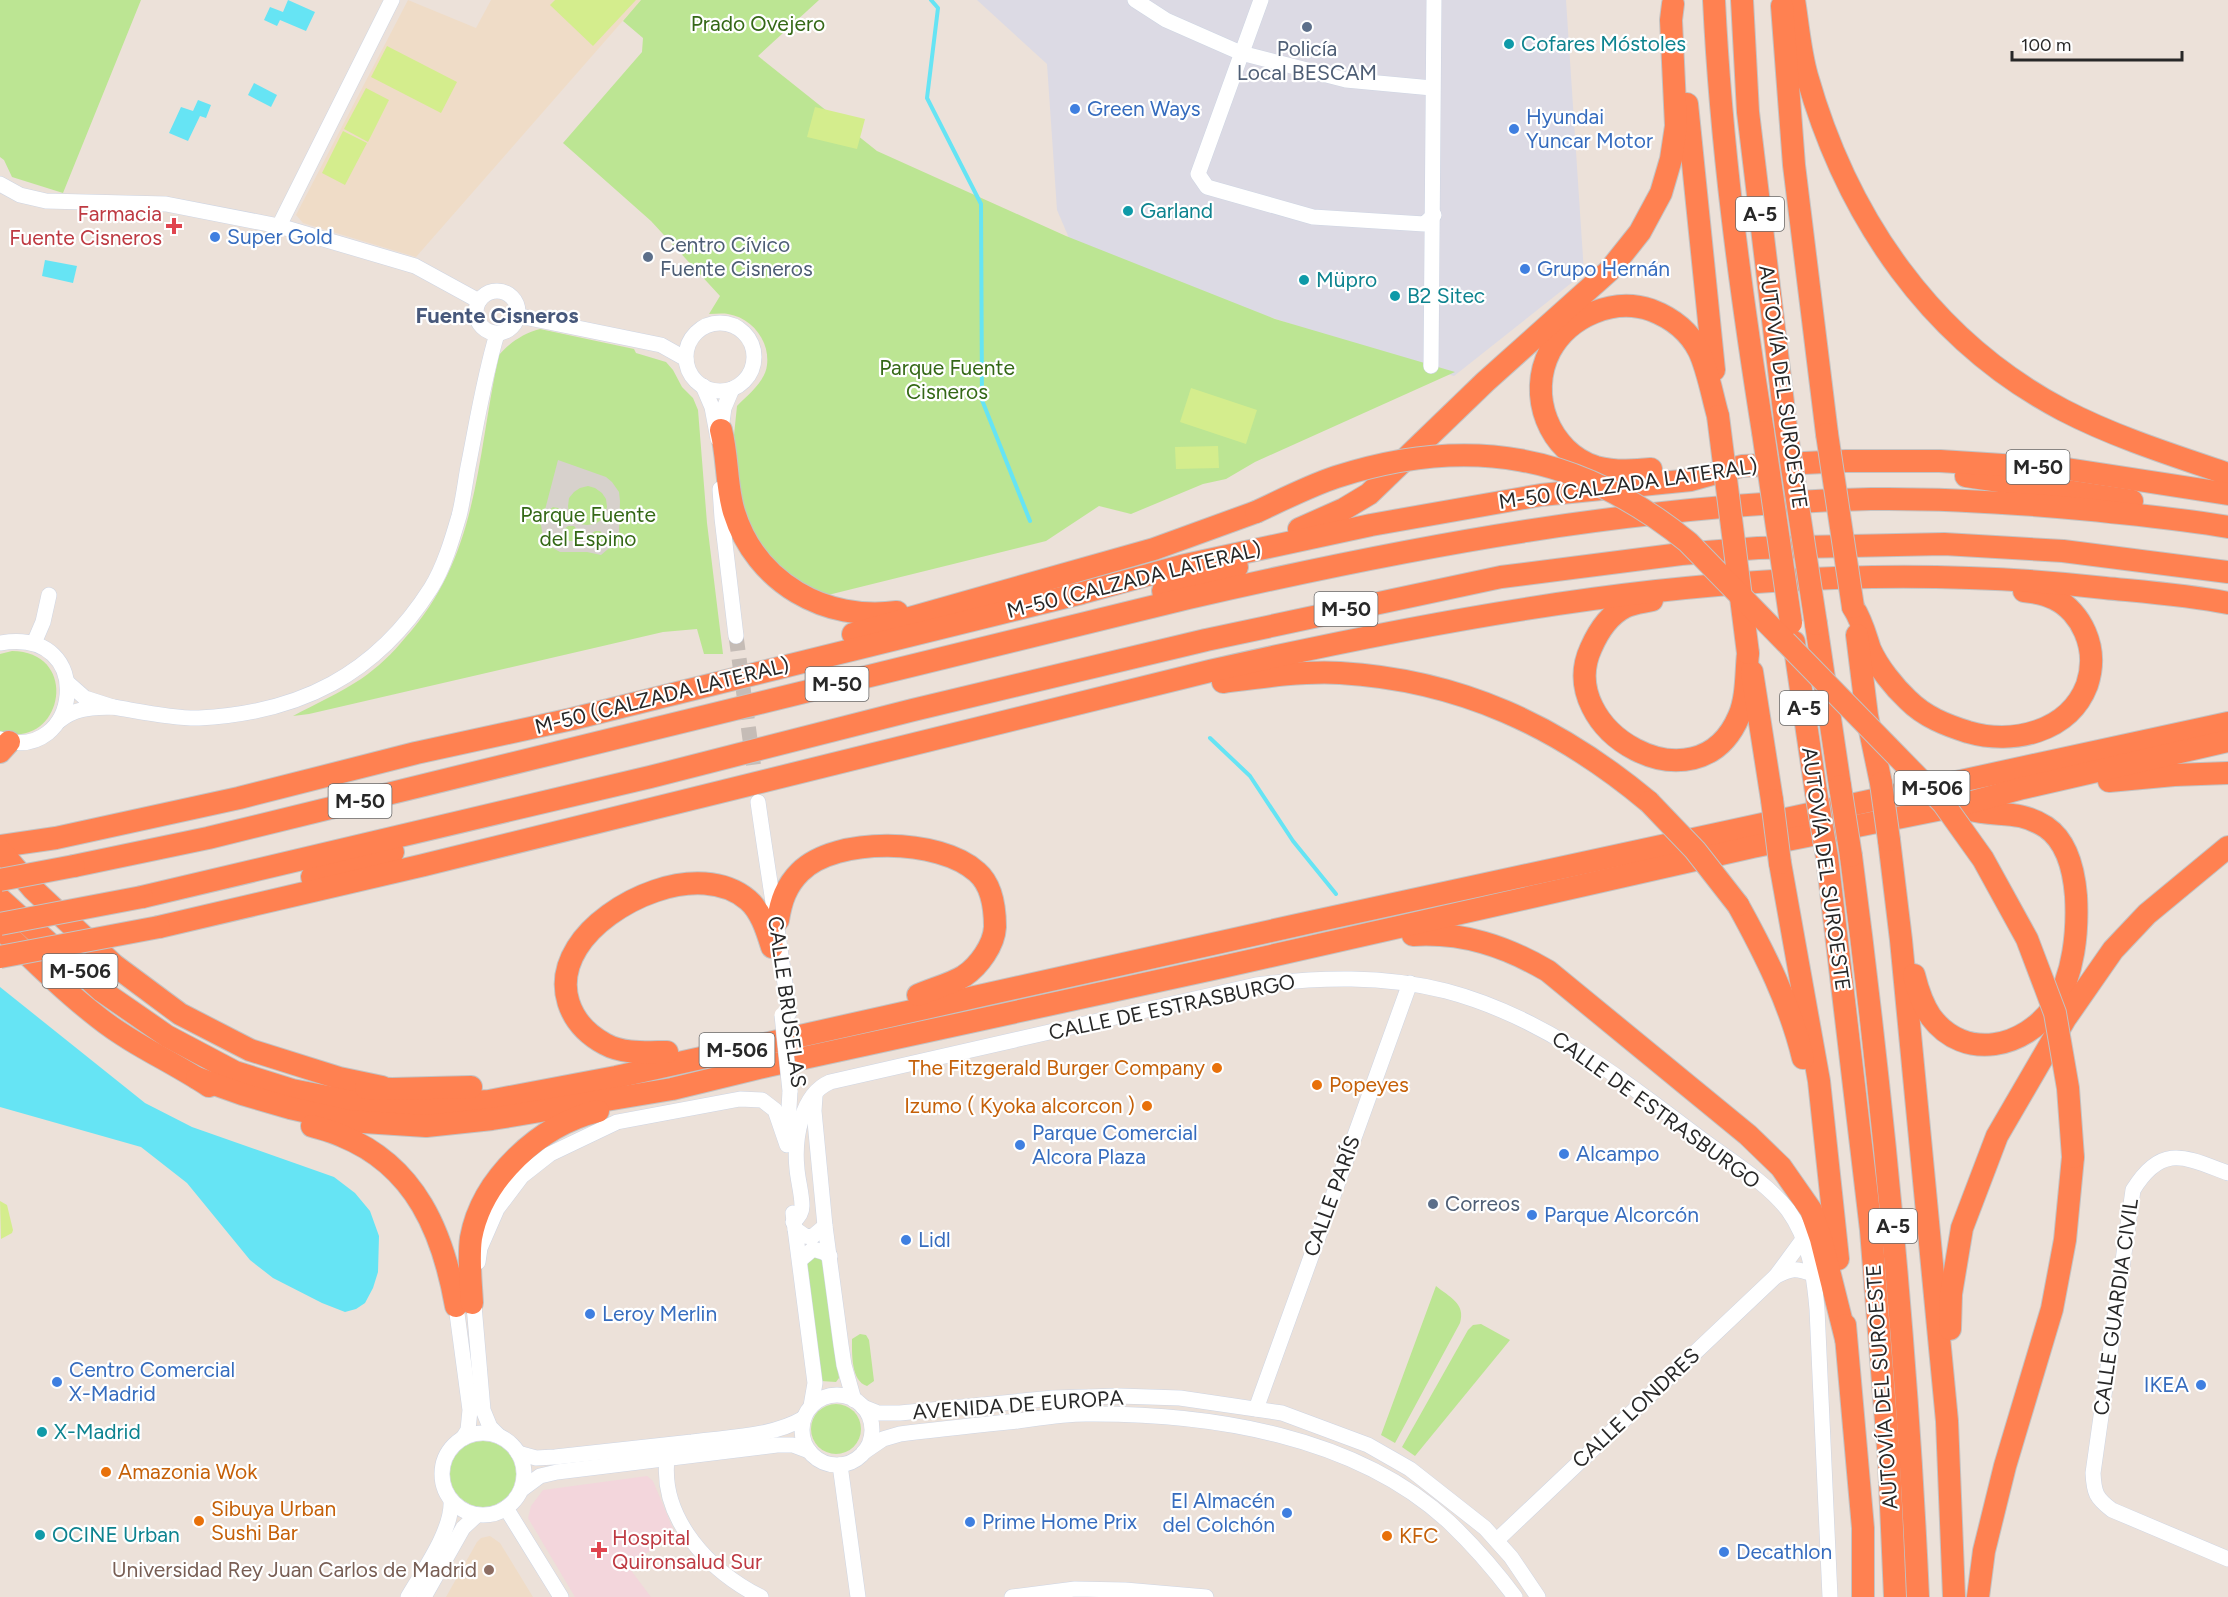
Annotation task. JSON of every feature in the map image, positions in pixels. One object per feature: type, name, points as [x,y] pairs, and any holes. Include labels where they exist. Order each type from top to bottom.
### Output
[{"type":"highway","name":"AUTOVÍA DEL SUROESTE","points":[[1714,0],[1726,173],[1744,310],[1827,856],[1871,1230],[1888,1460],[1895,1597]]},
{"type":"highway","name":"AUTOVÍA DEL SUROESTE","points":[[1742,0],[1748,112],[1786,428],[1851,856],[1867,982],[1893,1226],[1906,1376],[1918,1597]]},
{"type":"highway","points":[[1782,0],[1794,165],[1827,434],[1868,716],[1881,783],[1901,940],[1947,1421],[1954,1597]]},
{"type":"highway","points":[[1794,0],[1806,75],[1834,157],[1860,209],[1884,249],[1924,301],[1971,348],[2019,383],[2061,409],[2114,434],[2228,474]]},
{"type":"highway","points":[[1673,2],[1692,144],[1718,416],[1748,653],[1757,696],[1780,863],[1819,1082],[1863,1528],[1863,1597]]},
{"type":"highway","points":[[1181,566],[1317,523],[1369,494],[1485,382],[1609,271],[1640,232],[1661,193],[1671,159],[1676,126],[1672,43],[1673,2]]},
{"type":"highway","points":[[1718,416],[1699,351],[1684,328],[1660,314],[1639,306],[1617,305],[1592,312],[1568,328],[1550,351],[1544,372],[1541,407],[1551,433],[1571,454],[1595,467],[1615,470],[1742,466]]},
{"type":"highway","points":[[720,440],[726,453],[735,513],[759,559],[781,582],[802,596],[849,613],[880,614],[917,609],[1116,555],[1154,549]]},
{"type":"highway","points":[[416,753],[1154,549],[1256,512],[1336,478],[1406,460],[1465,454],[1507,457],[1551,466],[1590,480],[1635,503],[1688,542],[1943,803],[1983,859],[2027,939],[2055,1013],[2068,1088],[2073,1157],[2065,1240],[2052,1309],[2004,1466],[1984,1551],[1978,1597]]},
{"type":"highway","name":"M-50 (CALZADA LATERAL)","points":[[0,848],[239,798],[416,753],[642,702],[1082,593],[1181,566],[1371,525],[1541,495],[1691,480],[1742,466],[1846,461],[1940,461],[2067,468],[2228,494]]},
{"type":"highway","points":[[1691,480],[1805,471],[1872,470],[1944,473],[2067,490],[2228,517]]},
{"type":"highway","name":"M-50","points":[[0,880],[208,838],[1317,568],[1496,534],[1696,509],[1870,499],[1943,500],[2078,509],[2228,527]]},
{"type":"highway","name":"M-50","points":[[1029,637],[1088,613],[1150,596],[1371,525]]},
{"type":"highway","name":"M-50","points":[[0,924],[142,897],[516,809],[1206,640],[1501,577],[1681,554],[1758,548],[1921,544],[2063,551],[2228,572]]},
{"type":"highway","points":[[1853,607],[1861,620],[1871,651],[1883,670],[1907,699],[1923,713],[1948,726],[1977,735],[2007,738],[2024,736],[2049,728],[2065,717],[2082,698],[2091,674],[2088,639],[2072,610],[2056,599],[2018,590],[1928,585],[1886,576]]},
{"type":"highway","points":[[0,957],[159,927],[424,865],[1338,642],[1502,612],[1623,593],[1703,586],[1886,576],[2061,582],[2228,603]]},
{"type":"highway","points":[[1703,586],[1625,607],[1599,630],[1585,661],[1585,686],[1597,717],[1621,741],[1645,755],[1664,761],[1700,756],[1725,739],[1740,714],[1748,653]]},
{"type":"highway","points":[[930,740],[990,734],[1210,683],[1280,674],[1340,673],[1405,681],[1466,696],[1520,717],[1569,743],[1612,771],[1649,802],[1695,850],[1738,905],[1762,949],[1783,997],[1802,1055],[1814,1114],[1827,1158]]},
{"type":"highway","name":"M-506","points":[[0,899],[102,991],[167,1036],[235,1072],[292,1090],[353,1102],[410,1106],[489,1101],[616,1077],[1311,922],[2228,723]]},
{"type":"highway","name":"M-506","points":[[0,928],[100,1020],[160,1058],[197,1078],[261,1100],[348,1121],[426,1126],[492,1119],[672,1089],[1752,847],[1957,806],[2024,788],[2228,741]]},
{"type":"highway","points":[[1994,796],[2025,796],[2119,780],[2228,773]]},
{"type":"highway","points":[[1901,940],[1921,1001],[1932,1018],[1944,1031],[1959,1040],[1982,1047],[2010,1042],[2037,1026],[2054,1005],[2068,974],[2075,947],[2077,913],[2075,883],[2068,856],[2061,842],[2048,828],[2030,818],[2010,813],[1978,812],[1957,806]]},
{"type":"highway","points":[[183,921],[230,903],[446,835],[516,809]]},
{"type":"highway","points":[[778,920],[781,900],[786,889],[801,870],[825,857],[857,848],[883,845],[920,848],[953,858],[977,872],[990,891],[995,914],[994,933],[983,957],[964,975],[918,995]]},
{"type":"highway","points":[[1947,1421],[1951,1294],[1962,1228],[1997,1136],[2065,1019],[2113,950],[2147,914],[2228,847]]},
{"type":"highway","points":[[0,848],[33,889],[114,965],[180,1014],[250,1050],[339,1078],[392,1089]]},
{"type":"highway","points":[[667,1052],[633,1052],[606,1044],[581,1027],[568,1008],[566,978],[569,968],[577,948],[601,921],[633,899],[674,886],[711,884],[739,893],[750,901],[764,924],[772,947]]},
{"type":"highway","points":[[167,1036],[243,1063],[336,1086],[392,1089],[477,1087],[618,1063],[918,995],[1169,946],[1311,922]]},
{"type":"highway","points":[[1222,967],[1276,962],[1408,935],[1439,933],[1499,946],[1540,967],[1608,1019],[1748,1135],[1781,1167],[1811,1210],[1821,1239],[1846,1339]]},
{"type":"highway","points":[[197,1078],[234,1102],[343,1136],[381,1158],[413,1190],[434,1226],[464,1304]]},
{"type":"highway","points":[[464,1304],[471,1236],[486,1198],[512,1161],[540,1137],[586,1114],[644,1100],[672,1089]]},
{"type":"street","points":[[279,226],[392,0]]},
{"type":"street","points":[[1135,0],[1166,20],[1241,53],[1346,80],[1432,88]]},
{"type":"street","points":[[1260,0],[1198,174],[1208,187],[1313,217],[1424,224],[1434,215]]},
{"type":"street","points":[[1431,366],[1434,0]]},
{"type":"street","points":[[0,184],[20,195],[46,201],[166,204],[279,226],[415,266],[479,301]]},
{"type":"street","points":[[503,291],[514,299],[519,316],[512,328],[505,333],[497,334],[484,330],[478,322],[476,309],[479,301],[489,292],[503,291]]},
{"type":"street","points":[[519,316],[661,345],[680,343],[700,330],[716,324],[733,326],[747,337],[753,354],[751,371],[746,379],[732,389],[717,391],[703,386]]},
{"type":"street","points":[[3,744],[37,739],[73,711],[86,708],[113,707],[196,718],[253,713],[286,705],[319,692],[362,666],[398,632],[431,588],[447,553],[459,514],[488,363],[497,334]]},
{"type":"street","points":[[693,336],[686,359],[692,375],[703,386],[712,406],[720,440]]},
{"type":"street","points":[[661,345],[686,359]]},
{"type":"street","points":[[732,389],[724,408],[720,440],[722,518],[736,636]]},
{"type":"street","points":[[34,643],[43,622],[49,595]]},
{"type":"street","points":[[0,643],[17,640],[34,643],[46,649],[56,658],[64,670],[68,683],[65,709],[59,721]]},
{"type":"street","points":[[68,683],[85,698],[113,707]]},
{"type":"street","name":"CALLE BRUSELAS","points":[[758,802],[770,886],[778,920],[785,1014],[795,1090],[822,1198]]},
{"type":"street","name":"CALLE BRUSELAS","points":[[770,886],[772,947],[785,1014]]},
{"type":"street","name":"CALLE DE ESTRASBURGO","points":[[802,1118],[807,1105],[826,1084],[856,1075],[1256,985],[1319,978],[1361,978],[1410,983],[1447,991],[1490,1005],[1527,1021],[1564,1041],[1656,1105],[1772,1192],[1788,1211],[1804,1238],[1813,1274],[1816,1309],[1830,1597]]},
{"type":"street","name":"CALLE PARÍS","points":[[1257,1408],[1410,983]]},
{"type":"street","name":"CALLE BRUSELAS","points":[[795,1090],[787,1145],[794,1226],[815,1383],[808,1412]]},
{"type":"street","name":"CALLE BRUSELAS","points":[[815,1096],[814,1110],[825,1226],[844,1365],[859,1404]]},
{"type":"street","points":[[463,1438],[468,1430],[470,1410],[464,1304],[480,1248],[497,1209],[522,1176],[550,1154],[617,1122],[740,1099],[762,1100],[771,1106],[775,1110],[787,1145]]},
{"type":"street","name":"CALLE BRUSELAS","points":[[794,1226],[802,1207],[796,1159],[802,1118]]},
{"type":"street","name":"CALLE GUARDIA CIVIL","points":[[2228,1173],[2185,1157],[2167,1158],[2154,1164],[2143,1174],[2133,1190],[2093,1473],[2098,1500],[2112,1510],[2228,1559]]},
{"type":"street","points":[[794,1226],[805,1236],[812,1237],[825,1226]]},
{"type":"street","name":"CALLE LONDRES","points":[[1497,1540],[1776,1276],[1804,1238]]},
{"type":"street","points":[[800,1260],[813,1249],[830,1256]]},
{"type":"street","points":[[1776,1276],[1790,1269],[1800,1269],[1813,1274]]},
{"type":"street","points":[[464,1304],[483,1410],[490,1427],[510,1443],[518,1453],[524,1471],[521,1490]]},
{"type":"street","points":[[499,1436],[487,1433],[463,1438],[447,1455],[442,1478],[445,1490],[451,1500],[467,1512],[477,1515],[497,1512],[506,1508],[521,1490],[540,1476],[557,1472],[777,1445],[793,1445],[808,1451],[818,1460],[840,1465],[849,1463],[864,1452],[870,1441],[872,1430],[869,1418],[859,1404],[837,1395],[827,1396],[790,1426],[776,1430],[555,1458],[536,1458],[518,1453]]},
{"type":"street","name":"AVENIDA DE EUROPA","points":[[859,1404],[878,1413],[900,1413],[1053,1398],[1119,1396],[1180,1398],[1282,1413],[1368,1445],[1410,1469],[1461,1506],[1497,1540],[1538,1597]]},
{"type":"street","points":[[808,1412],[802,1430],[803,1441],[808,1451]]},
{"type":"street","name":"AVENIDA DE EUROPA","points":[[864,1452],[883,1439],[900,1434],[1085,1414],[1217,1423],[1278,1434],[1330,1451],[1413,1494],[1448,1521],[1495,1571],[1515,1597]]},
{"type":"street","points":[[667,1459],[667,1480],[677,1519],[699,1551],[744,1589],[762,1597]]},
{"type":"street","points":[[840,1465],[858,1597]]},
{"type":"street","points":[[408,1597],[444,1533],[450,1519],[451,1500]]},
{"type":"street","points":[[506,1508],[561,1597]]},
{"type":"street","points":[[424,1597],[463,1528],[477,1515]]},
{"type":"street","points":[[1012,1597],[1075,1589],[1125,1590],[1206,1597]]},
{"type":"shaded area","points":[[408,0],[476,28],[491,0],[641,0],[416,257],[303,223],[296,215]]},
{"type":"shaded area","points":[[977,0],[1566,0],[1584,273],[1454,376],[1193,291],[1069,238],[1057,210],[1047,64]]},
{"type":"shaded area","points":[[558,460],[606,477],[619,492],[619,531],[614,544],[601,555],[587,552],[560,552],[544,543],[541,525]],"holes":[[[588,486],[595,488],[606,499],[605,514],[595,524],[580,524],[569,514],[569,498],[580,488]],[[553,507],[558,508],[562,512],[562,518],[558,522],[552,521],[548,517],[548,511]],[[568,526],[574,526],[578,531],[578,537],[573,541],[567,541],[563,536],[563,530]],[[600,531],[604,535],[603,541],[594,544],[590,539],[591,534]]]},
{"type":"shaded area","name":"Hospital Quironsalud Sur","points":[[647,1476],[653,1481],[676,1536],[627,1565],[651,1597],[575,1597],[528,1518],[531,1506],[543,1490]]},
{"type":"shaded area","name":"Universidad Rey Juan Carlos de Madrid","points":[[490,1536],[500,1543],[533,1597],[446,1597],[477,1542],[481,1538]]},
{"type":"green space","points":[[0,0],[141,0],[63,193],[12,177],[4,160],[0,157]]},
{"type":"green space","points":[[555,0],[636,0],[593,46],[550,5]]},
{"type":"green space","name":"Parque Fuente Cisneros","points":[[641,0],[819,0],[758,56],[877,151],[1066,236],[1275,319],[1455,372],[1255,462],[1226,479],[1203,484],[1131,514],[1099,506],[1046,541],[832,594],[816,594],[781,571],[751,529],[737,485],[734,435],[737,406],[755,388],[766,371],[766,347],[762,339],[752,326],[737,316],[709,314],[720,296],[651,221],[563,143],[642,52],[643,38],[623,21]]},
{"type":"green space","points":[[387,46],[457,82],[441,113],[371,77]]},
{"type":"green space","points":[[366,88],[389,100],[368,142],[344,129]]},
{"type":"green space","points":[[815,107],[865,119],[857,149],[807,137]]},
{"type":"green space","points":[[343,131],[367,143],[345,185],[322,173]]},
{"type":"green space","name":"Parque Fuente del Espino","points":[[540,329],[634,349],[636,353],[666,362],[682,387],[693,398],[698,410],[707,523],[723,654],[704,654],[697,629],[663,632],[293,716],[345,689],[373,670],[400,644],[430,606],[448,573],[462,539],[472,504],[499,355],[517,339]]},
{"type":"green space","points":[[1191,388],[1257,410],[1246,444],[1180,422]]},
{"type":"green space","points":[[1218,446],[1219,468],[1176,469],[1175,447]]},
{"type":"green space","points":[[12,651],[34,656],[49,667],[55,683],[56,700],[49,716],[38,728],[21,734],[0,731],[0,654]]},
{"type":"green space","points":[[0,1201],[7,1205],[13,1230],[1,1239]]},
{"type":"green space","points":[[815,1256],[820,1257],[825,1263],[839,1378],[836,1382],[821,1381],[807,1263]]},
{"type":"green space","points":[[1436,1286],[1458,1305],[1461,1310],[1460,1323],[1395,1443],[1381,1435]]},
{"type":"green space","points":[[1481,1324],[1510,1340],[1415,1456],[1402,1447],[1468,1330],[1473,1325]]},
{"type":"green space","points":[[860,1334],[866,1335],[869,1340],[874,1381],[867,1386],[858,1379],[853,1359],[852,1339]]},
{"type":"green space","points":[[836,1404],[850,1408],[857,1415],[861,1429],[857,1443],[850,1450],[836,1454],[822,1450],[815,1443],[811,1429],[815,1415],[822,1408]]},
{"type":"green space","points":[[483,1441],[496,1443],[506,1451],[514,1461],[516,1474],[514,1487],[506,1497],[496,1505],[483,1507],[470,1505],[460,1497],[452,1487],[450,1474],[452,1461],[460,1451],[470,1443]]},
{"type":"water","points":[[288,0],[315,12],[306,31],[280,20],[277,26],[264,20],[270,7],[283,12]]},
{"type":"water","points":[[254,83],[277,95],[271,107],[248,95]]},
{"type":"water","points":[[198,100],[211,105],[206,118],[200,116],[188,141],[169,133],[181,107],[193,111]]},
{"type":"water","points":[[45,260],[77,266],[73,283],[42,276]]},
{"type":"water","points":[[0,987],[145,1103],[192,1127],[334,1177],[355,1193],[370,1211],[379,1236],[378,1272],[365,1303],[345,1312],[273,1278],[250,1260],[187,1183],[141,1147],[0,1107]]},
{"type":"waterway","points":[[931,0],[938,8],[927,98],[981,204],[982,400],[1030,521]]},
{"type":"waterway","points":[[1210,738],[1250,776],[1293,841],[1336,894]]},
{"type":"tunnel","points":[[736,636],[757,791]]},
{"type":"place","name":"Policía Local BESCAM","points":[[1307,27]]},
{"type":"place","name":"Cofares Móstoles","points":[[1509,44]]},
{"type":"place","name":"Green Ways","points":[[1075,109]]},
{"type":"place","name":"Hyundai Yuncar Motor","points":[[1514,129]]},
{"type":"place","name":"Garland","points":[[1128,211]]},
{"type":"place","name":"Farmacia Fuente Cisneros","points":[[174,226]]},
{"type":"place","name":"Super Gold","points":[[215,237]]},
{"type":"place","name":"Centro Cívico Fuente Cisneros","points":[[648,257]]},
{"type":"place","name":"Grupo Hernán","points":[[1525,269]]},
{"type":"place","name":"Müpro","points":[[1304,280]]},
{"type":"place","name":"B2 Sitec","points":[[1395,296]]},
{"type":"place","name":"The Fitzgerald Burger Company","points":[[1217,1068]]},
{"type":"place","name":"Popeyes","points":[[1317,1085]]},
{"type":"place","name":"Izumo ( Kyoka alcorcon )","points":[[1147,1106]]},
{"type":"place","name":"Parque Comercial Alcora Plaza","points":[[1020,1145]]},
{"type":"place","name":"Alcampo","points":[[1564,1154]]},
{"type":"place","name":"Correos","points":[[1433,1204]]},
{"type":"place","name":"Parque Alcorcón","points":[[1532,1215]]},
{"type":"place","name":"Lidl","points":[[906,1240]]},
{"type":"place","name":"Leroy Merlin","points":[[590,1314]]},
{"type":"place","name":"Centro Comercial X-Madrid","points":[[57,1382]]},
{"type":"place","name":"IKEA","points":[[2201,1385]]},
{"type":"place","name":"X-Madrid","points":[[42,1432]]},
{"type":"place","name":"Amazonia Wok","points":[[106,1472]]},
{"type":"place","name":"El Almacén del Colchón","points":[[1287,1513]]},
{"type":"place","name":"Sibuya Urban Sushi Bar","points":[[199,1521]]},
{"type":"place","name":"Prime Home Prix","points":[[970,1522]]},
{"type":"place","name":"OCINE Urban","points":[[40,1535]]},
{"type":"place","name":"KFC","points":[[1387,1536]]},
{"type":"place","name":"Hospital Quironsalud Sur","points":[[599,1550]]},
{"type":"place","name":"Decathlon","points":[[1724,1552]]},
{"type":"place","name":"Universidad Rey Juan Carlos de Madrid","points":[[489,1570]]},
{"type":"district","name":"Fuente Cisneros","points":[[497,315]]},
{"type":"park label","name":"Prado Ovejero","points":[[758,24]]}]
